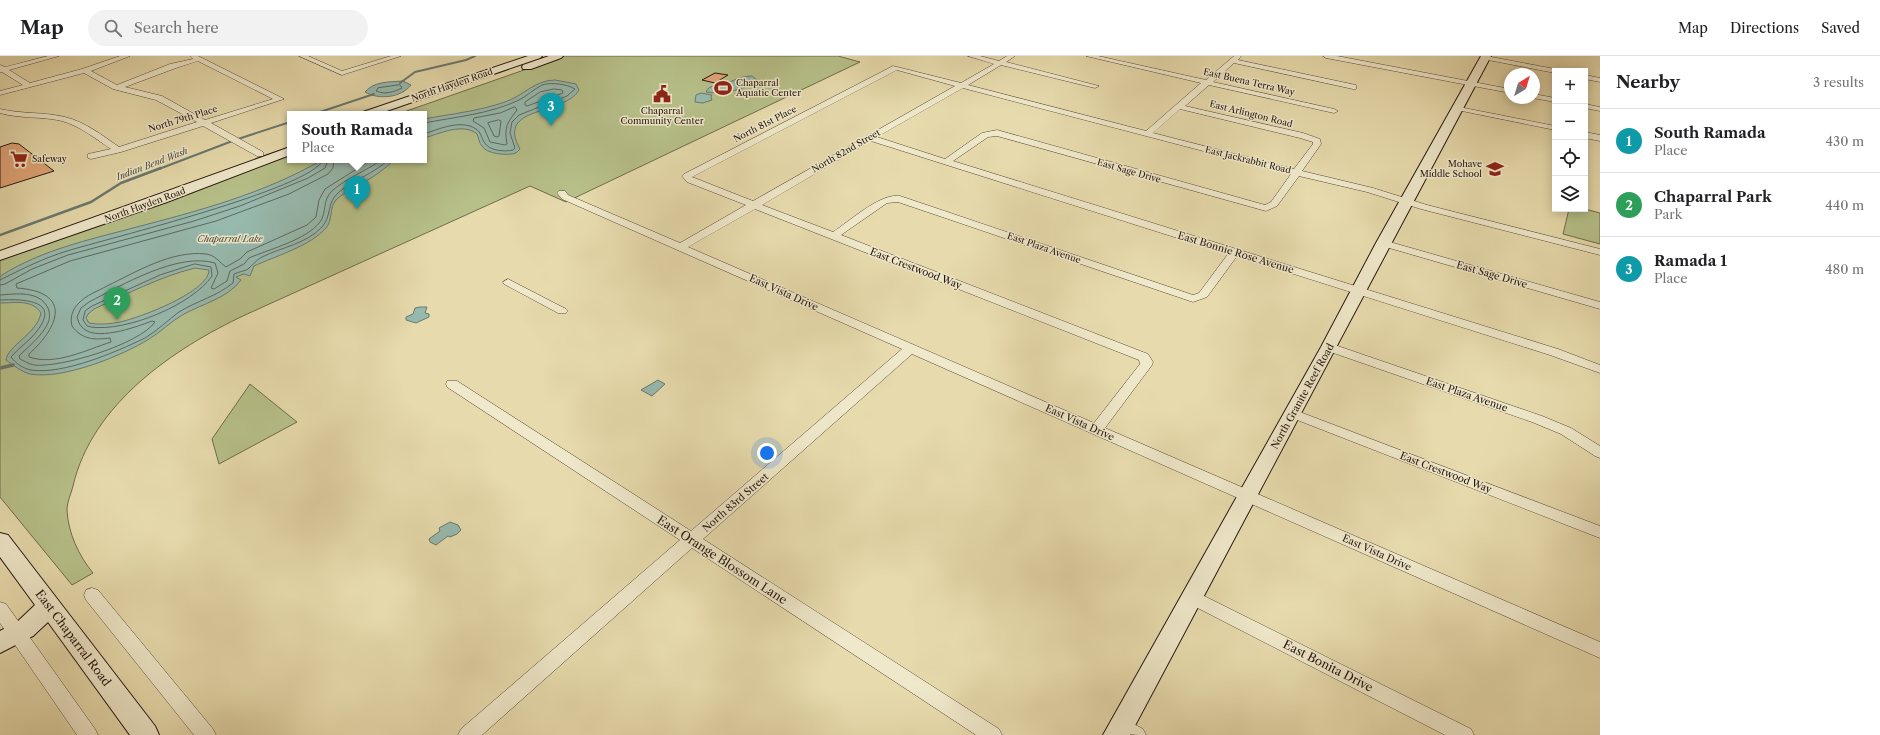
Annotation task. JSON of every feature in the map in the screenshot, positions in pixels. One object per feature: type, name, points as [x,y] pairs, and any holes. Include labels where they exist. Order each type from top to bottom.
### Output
[{"type":"main road","name":"North Hayden Road","points":[[376,111],[537,56]]},
{"type":"main road","name":"North Hayden Road","points":[[399,111],[558,56]]},
{"type":"main road","name":"North Granite Reef Road","points":[[1124,732],[1192,597],[1329,347],[1383,243],[1486,57]]},
{"type":"main road","name":"North Hayden Road","points":[[0,247],[287,143]]},
{"type":"main road","name":"North Hayden Road","points":[[0,256],[154,202],[287,152]]},
{"type":"main road","name":"East Chaparral Road","points":[[0,541],[146,735]]},
{"type":"main road","points":[[6,628],[25,629],[49,606]]},
{"type":"street","points":[[1,68],[44,56]]},
{"type":"street","points":[[1,68],[56,56]]},
{"type":"street","points":[[0,93],[85,71],[127,56]]},
{"type":"street","points":[[302,56],[342,73],[395,56]]},
{"type":"street","points":[[971,56],[1095,86]]},
{"type":"street","name":"North 82nd Street","points":[[681,247],[1012,56]]},
{"type":"street","name":"East Buena Terra Way","points":[[1089,56],[1334,111]]},
{"type":"street","points":[[1326,56],[1380,63],[1504,90]]},
{"type":"street","points":[[1486,57],[1552,70]]},
{"type":"street","points":[[116,87],[196,58]]},
{"type":"street","name":"North 79th Place","points":[[91,156],[118,150],[280,99],[196,58]]},
{"type":"street","points":[[1146,134],[1180,107],[1235,59],[1353,87]]},
{"type":"street","points":[[1,68],[30,86]]},
{"type":"street","name":"East Jackrabbit Road","points":[[896,68],[1146,134],[1370,190],[1424,207],[1600,252]]},
{"type":"street","name":"North 81st Place","points":[[687,176],[896,68]]},
{"type":"street","points":[[85,71],[116,87],[152,95],[260,154]]},
{"type":"street","points":[[1588,78],[1600,80]]},
{"type":"street","points":[[1540,97],[1552,99]]},
{"type":"street","name":"East Arlington Road","points":[[1180,107],[1317,141],[1317,144],[1297,172]]},
{"type":"street","points":[[1588,107],[1600,109]]},
{"type":"street","points":[[1457,108],[1552,127]]},
{"type":"street","points":[[0,111],[21,115],[63,119],[74,122],[118,150]]},
{"type":"street","name":"East Sage Drive","points":[[946,162],[984,135],[992,133],[1266,208],[1274,204],[1297,172]]},
{"type":"street","points":[[1588,136],[1600,138]]},
{"type":"street","name":"East Bonnie Rose Avenue","points":[[870,138],[1554,352],[1600,369]]},
{"type":"street","name":"East Crestwood Way","points":[[687,176],[690,180],[752,205],[1139,354],[1147,359],[1146,365],[1097,429]]},
{"type":"street","name":"East Vista Drive","points":[[562,194],[565,197],[1600,650]]},
{"type":"street","name":"East Plaza Avenue","points":[[834,236],[884,201],[894,198],[905,200],[1182,296],[1193,298],[1203,295],[1235,252]]},
{"type":"street","name":"East Sage Drive","points":[[1383,243],[1600,306]]},
{"type":"street","points":[[508,282],[562,311]]},
{"type":"street","name":"East Plaza Avenue","points":[[1329,347],[1538,419],[1566,431],[1600,454]]},
{"type":"street","name":"North 83rd Street","points":[[468,735],[911,348]]},
{"type":"street","name":"East Orange Blossom Lane","points":[[452,384],[992,735]]},
{"type":"street","name":"East Crestwood Way","points":[[1292,413],[1600,532]]},
{"type":"street","points":[[92,595],[206,735]]},
{"type":"street","name":"East Bonita Drive","points":[[1192,597],[1464,735]]},
{"type":"street","points":[[6,628],[88,735]]},
{"type":"green space","points":[[564,56],[838,56],[860,62],[566,202],[530,186],[245,315],[190,345],[164,362],[139,382],[117,405],[98,429],[83,457],[69,498],[67,510],[75,544],[93,573],[72,585],[0,497],[0,260],[151,207],[287,155],[287,163],[427,163],[427,111],[407,111]]},
{"type":"green space","points":[[1588,210],[1600,213],[1600,244],[1563,234],[1568,212],[1588,212]]},
{"type":"green space","points":[[250,384],[297,422],[219,464],[212,439]]},
{"type":"water","points":[[747,76],[752,76],[757,80],[746,87],[719,93],[706,92],[707,89],[711,87],[723,85]]},
{"type":"water","points":[[555,80],[576,84],[579,90],[571,98],[560,104],[524,118],[517,125],[515,135],[520,149],[516,153],[492,153],[484,149],[477,134],[465,129],[451,130],[427,137],[427,118],[475,110],[505,102],[535,85]]},
{"type":"water","points":[[403,81],[411,85],[401,93],[395,95],[383,97],[370,95],[365,92],[369,88],[378,84]]},
{"type":"water","points":[[701,93],[712,95],[712,100],[703,103],[695,102],[696,95]]},
{"type":"water","name":"Chaparral Lake","points":[[316,163],[391,163],[375,176],[345,193],[336,200],[332,207],[328,225],[311,240],[254,266],[250,276],[244,274],[236,277],[241,280],[229,292],[179,317],[137,346],[108,359],[75,370],[43,375],[27,373],[6,360],[12,349],[34,327],[41,313],[33,306],[28,304],[17,302],[0,303],[0,277],[2,275],[17,266],[49,252],[206,208],[277,183]],"holes":[[[195,268],[209,270],[206,278],[198,287],[172,303],[129,320],[101,324],[89,323],[86,318],[94,309],[156,281],[182,272]]]},
{"type":"water","points":[[427,307],[425,313],[429,314],[429,317],[416,323],[406,320],[406,317],[413,314],[415,308]]},
{"type":"water","points":[[658,380],[665,384],[652,396],[641,390]]},
{"type":"water","points":[[450,522],[458,525],[461,530],[457,534],[450,537],[448,536],[436,545],[430,542],[429,539],[440,531],[439,528]]},
{"type":"building","points":[[715,73],[728,75],[715,83],[702,80]]},
{"type":"building","name":"Safeway","points":[[12,143],[19,144],[54,171],[0,188],[0,147]]},
{"type":"waterway","name":"Indian Bend Wash","points":[[400,83],[415,72],[466,60],[475,56]]},
{"type":"waterway","name":"Indian Bend Wash","points":[[323,111],[374,94]]},
{"type":"waterway","name":"Indian Bend Wash","points":[[159,169],[235,140],[287,123]]},
{"type":"waterway","name":"Indian Bend Wash","points":[[0,235],[91,202],[121,183],[161,168]]},
{"type":"waterway","points":[[0,368],[13,365]]},
{"type":"place","name":"Chaparral Aquatic Center","points":[[723,88]]},
{"type":"place","name":"Chaparral Community Center","points":[[662,94]]},
{"type":"place","name":"Ramada 1","points":[[551,126]]},
{"type":"place","name":"Safeway","points":[[19,159]]},
{"type":"place","name":"Mohave Middle School","points":[[1495,169]]},
{"type":"place","name":"South Ramada","points":[[357,209]]},
{"type":"place","name":"Chaparral Park","points":[[117,320]]}]
